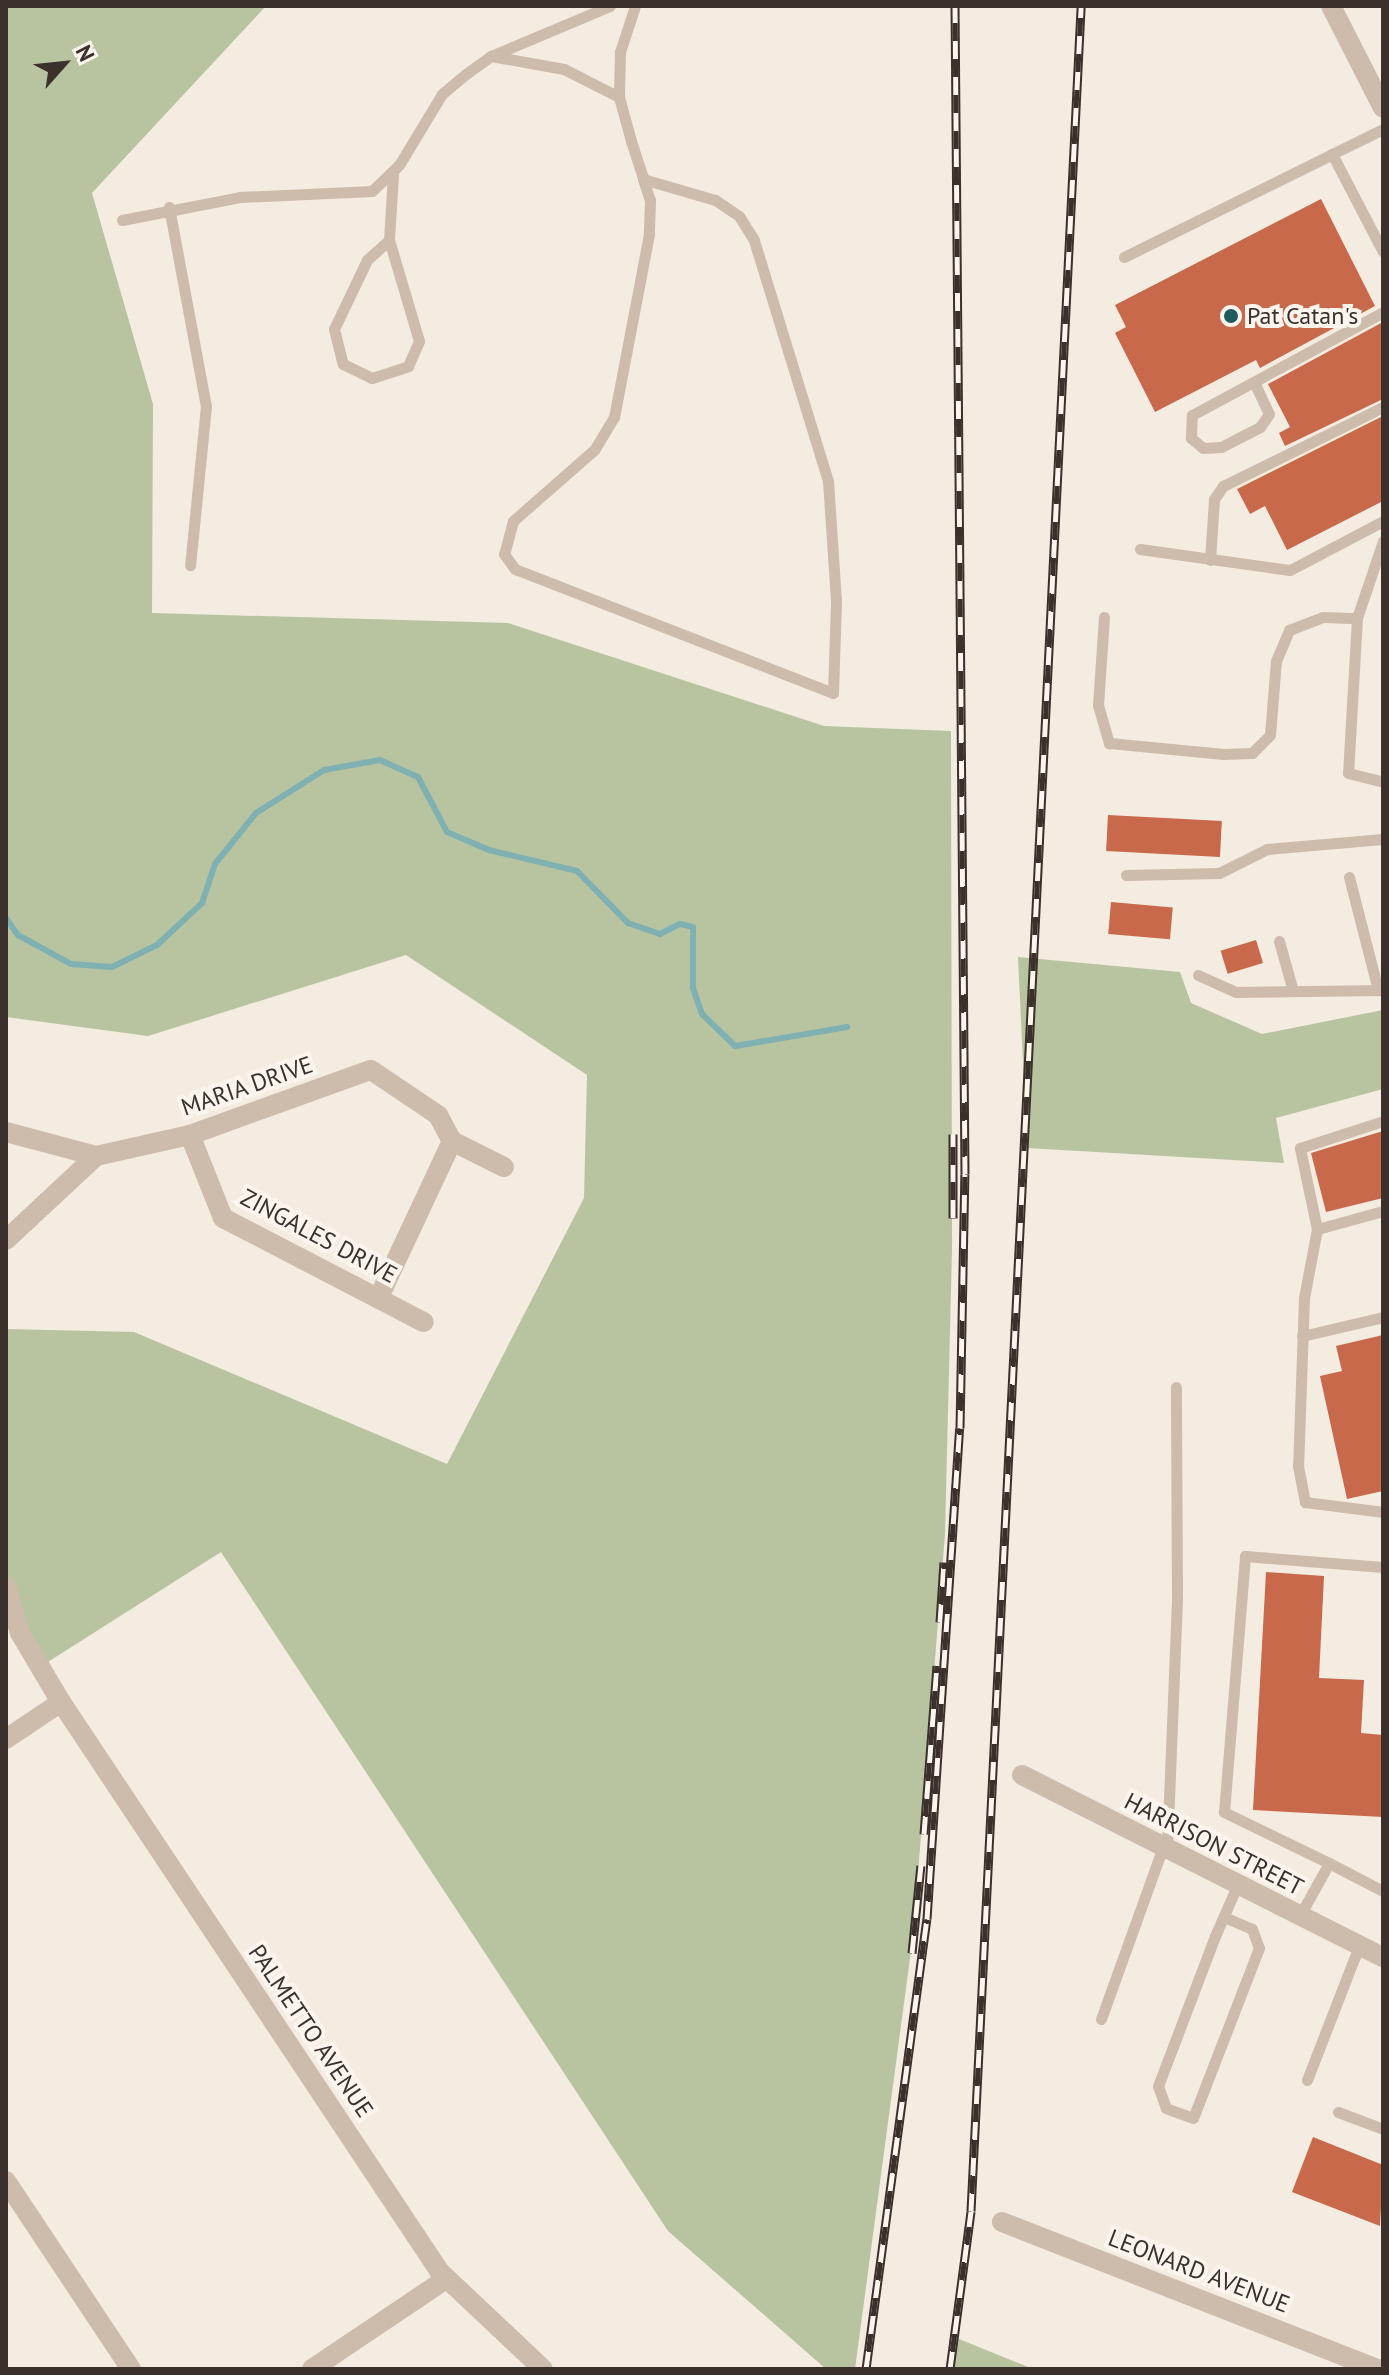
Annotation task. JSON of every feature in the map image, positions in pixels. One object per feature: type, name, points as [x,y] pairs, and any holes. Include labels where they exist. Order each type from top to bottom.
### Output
[{"type":"street","points":[[1331,6],[1383,108]]},
{"type":"street","name":"MARIA DRIVE","points":[[96,1156],[190,1135],[371,1070],[438,1115],[452,1141],[504,1167]]},
{"type":"street","points":[[6,1132],[96,1156]]},
{"type":"street","name":"ZINGALES DRIVE","points":[[190,1135],[223,1218],[424,1322]]},
{"type":"street","points":[[379,1297],[452,1141]]},
{"type":"street","points":[[6,1240],[96,1156]]},
{"type":"street","points":[[6,1587],[20,1633],[61,1702],[6,1739]]},
{"type":"street","name":"PALMETTO AVENUE","points":[[61,1702],[446,2279],[543,2369]]},
{"type":"street","name":"HARRISON STREET","points":[[1022,1775],[1298,1917],[1383,1957]]},
{"type":"street","points":[[6,2181],[131,2369]]},
{"type":"street","name":"LEONARD AVENUE","points":[[1002,2222],[1378,2369]]},
{"type":"street","points":[[312,2369],[446,2279]]},
{"type":"lane","points":[[122,220],[169,207],[240,197],[372,191],[393,173],[442,94],[491,56],[610,6]]},
{"type":"lane","points":[[635,6],[620,52],[619,97],[643,179],[649,234],[614,417],[595,449],[513,521],[504,554],[515,569],[833,693],[836,601],[828,481],[754,240],[739,216],[715,200],[643,179]]},
{"type":"lane","points":[[491,56],[564,69],[619,97]]},
{"type":"lane","points":[[1124,257],[1383,129]]},
{"type":"lane","points":[[1332,154],[1383,252]]},
{"type":"lane","points":[[389,240],[367,260],[334,329],[343,364],[372,378],[408,366],[419,341],[389,240],[393,173]]},
{"type":"lane","points":[[169,207],[206,406],[190,565]]},
{"type":"lane","points":[[1254,382],[1269,414],[1260,427],[1221,447],[1203,448],[1191,438],[1192,415],[1383,312]]},
{"type":"lane","points":[[1210,560],[1214,499],[1223,486],[1383,407]]},
{"type":"lane","points":[[1140,549],[1290,570],[1383,521]]},
{"type":"lane","points":[[1383,541],[1357,618],[1348,773],[1383,782]]},
{"type":"lane","points":[[1104,617],[1098,705],[1109,743],[1223,754],[1252,753],[1270,735],[1276,661],[1289,630],[1323,617],[1357,618]]},
{"type":"lane","points":[[1126,875],[1219,873],[1267,849],[1383,839]]},
{"type":"lane","points":[[1198,975],[1236,992],[1380,990],[1349,877]]},
{"type":"lane","points":[[1279,941],[1293,991]]},
{"type":"lane","points":[[1383,1121],[1300,1148],[1317,1229],[1302,1336],[1298,1466],[1305,1502],[1383,1512]]},
{"type":"lane","points":[[1317,1229],[1383,1211]]},
{"type":"lane","points":[[1302,1336],[1383,1317]]},
{"type":"lane","points":[[1101,2019],[1165,1848],[1177,1597],[1176,1387]]},
{"type":"lane","points":[[1383,1567],[1245,1556],[1238,1585],[1224,1812],[1383,1891]]},
{"type":"lane","points":[[1298,1917],[1329,1863]]},
{"type":"lane","points":[[1224,1917],[1252,1929],[1259,1948],[1193,2118],[1166,2108],[1158,2086],[1224,1917],[1237,1886]]},
{"type":"lane","points":[[1307,2080],[1359,1946]]},
{"type":"lane","points":[[1338,2112],[1383,2129]]},
{"type":"green space","points":[[6,6],[266,6],[92,193],[153,404],[152,613],[508,623],[824,726],[951,731],[952,1250],[945,1534],[913,1936],[855,2369],[826,2369],[668,2231],[221,1552],[40,1667],[6,1587],[6,1329],[134,1332],[447,1464],[584,1198],[587,1075],[406,955],[148,1036],[6,1017]]},
{"type":"green space","points":[[1018,957],[1180,972],[1191,1003],[1262,1034],[1383,1010],[1383,1089],[1276,1118],[1284,1163],[1027,1148]]},
{"type":"green space","points":[[954,2337],[1033,2369],[950,2369]]},
{"type":"building","name":"Pat Catan's","points":[[1321,199],[1375,306],[1260,368],[1256,360],[1155,412],[1115,333],[1126,327],[1115,305]]},
{"type":"building","points":[[1383,322],[1383,399],[1285,446],[1279,433],[1290,427],[1268,384]]},
{"type":"building","points":[[1383,416],[1383,501],[1287,550],[1265,506],[1250,514],[1237,489]]},
{"type":"building","points":[[1108,815],[1222,821],[1220,857],[1106,851]]},
{"type":"building","points":[[1111,902],[1173,907],[1170,939],[1108,934]]},
{"type":"building","points":[[1256,940],[1263,963],[1228,974],[1221,951]]},
{"type":"building","points":[[1383,1131],[1383,1198],[1326,1212],[1311,1153]]},
{"type":"building","points":[[1383,1335],[1383,1491],[1347,1499],[1320,1376],[1342,1371],[1336,1346]]},
{"type":"building","points":[[1266,1572],[1324,1576],[1319,1678],[1364,1680],[1361,1733],[1383,1735],[1383,1817],[1253,1810]]},
{"type":"building","points":[[1313,2137],[1383,2165],[1380,2226],[1292,2192]]},
{"type":"waterway","points":[[6,918],[18,935],[71,964],[112,967],[157,945],[202,903],[215,864],[256,813],[324,770],[380,760],[418,777],[447,832],[489,850],[577,871],[628,923],[660,934],[680,924],[693,927],[693,988],[702,1014],[735,1046],[847,1027]]},
{"type":"railway","points":[[866,2369],[927,1919],[960,1428],[965,1174],[955,6]]},
{"type":"railway","points":[[950,2369],[971,2211],[1081,6]]},
{"type":"railway","points":[[953,1134],[953,1218]]},
{"type":"railway","points":[[940,1622],[944,1562]]},
{"type":"railway","points":[[924,1834],[937,1666]]},
{"type":"railway","points":[[912,1953],[921,1865]]},
{"type":"place","name":"Pat Catan's","points":[[1231,316]]}]
